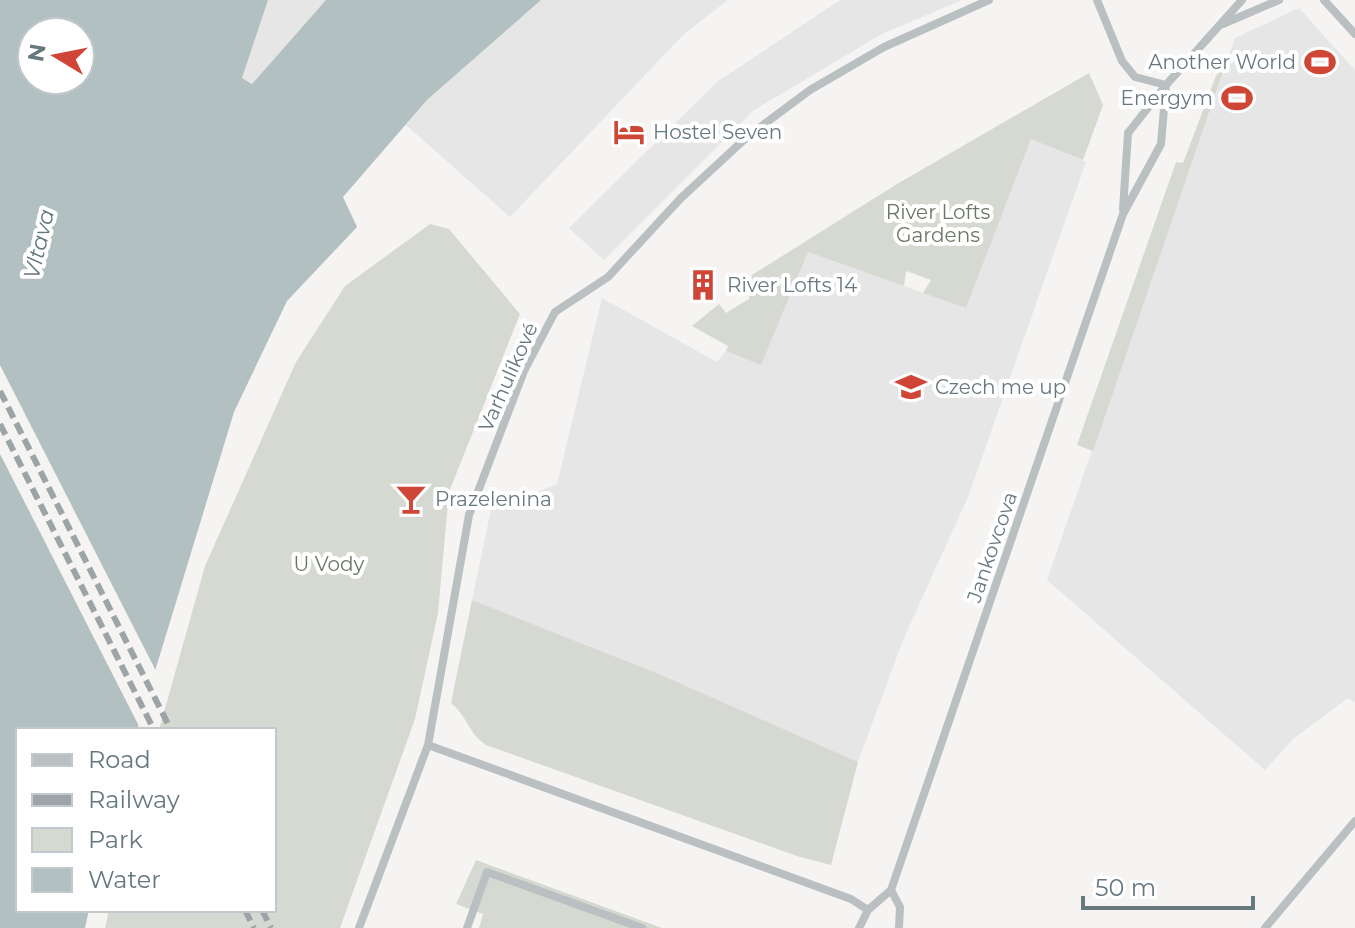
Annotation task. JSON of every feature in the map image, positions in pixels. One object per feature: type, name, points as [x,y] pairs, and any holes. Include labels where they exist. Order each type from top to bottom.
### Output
[{"type":"street","name":"Varhulíkové","points":[[359,928],[428,745],[469,515],[524,371],[555,312],[608,277],[681,198],[747,137],[810,90],[884,47],[989,0]]},
{"type":"street","points":[[1097,0],[1122,61],[1135,77],[1166,85]]},
{"type":"street","name":"Jankovcova","points":[[1123,214],[1128,133],[1242,0]]},
{"type":"street","name":"Jankovcova","points":[[1219,26],[1279,0]]},
{"type":"street","points":[[1324,0],[1355,34]]},
{"type":"street","name":"Jankovcova","points":[[891,890],[1123,214],[1161,144],[1166,85]]},
{"type":"street","points":[[428,745],[851,899],[868,910]]},
{"type":"street","points":[[1265,928],[1355,821]]},
{"type":"street","points":[[467,928],[487,872],[642,928]]},
{"type":"street","points":[[859,928],[868,910],[891,890],[900,907],[899,928]]},
{"type":"shaded area","points":[[268,0],[326,0],[252,84],[242,78]]},
{"type":"shaded area","points":[[541,0],[728,0],[684,34],[510,217],[406,125],[427,100]]},
{"type":"shaded area","points":[[840,0],[962,0],[882,34],[754,110],[604,260],[569,228],[717,82]]},
{"type":"shaded area","points":[[1299,8],[1355,70],[1355,702],[1348,698],[1293,739],[1265,770],[1047,580],[1235,38]]},
{"type":"shaded area","points":[[1031,138],[1086,162],[968,497],[903,640],[858,762],[659,674],[472,600],[492,505],[505,494],[532,494],[557,484],[602,298],[717,362],[726,351],[761,365],[808,252],[966,308]]},
{"type":"green space","points":[[1226,63],[1093,451],[1077,445],[1176,162],[1183,163],[1216,76]]},
{"type":"green space","name":"River Lofts Gardens","points":[[1089,73],[1103,105],[1083,160],[1031,139],[966,308],[923,293],[931,280],[906,271],[904,286],[808,252],[761,365],[726,351],[728,346],[692,326],[719,304],[726,313],[749,299],[752,275],[897,184]]},
{"type":"green space","name":"U Vody","points":[[430,224],[449,229],[520,314],[449,492],[438,613],[415,719],[340,928],[105,928],[109,912],[276,912],[276,728],[160,728],[205,566],[296,362],[345,286]]},
{"type":"green space","points":[[472,600],[659,674],[858,762],[831,865],[800,857],[486,745],[451,703]]},
{"type":"green space","points":[[476,860],[662,928],[479,928],[483,914],[456,904]]},
{"type":"water","name":"Vltava","points":[[0,0],[268,0],[242,78],[252,84],[326,0],[541,0],[427,100],[343,197],[357,227],[287,301],[234,412],[138,728],[16,728],[16,912],[89,912],[85,928],[0,928]]},
{"type":"pier","points":[[0,365],[157,673],[142,728],[140,728],[0,454]]},
{"type":"railway","points":[[0,391],[170,728]]},
{"type":"railway","points":[[0,424],[153,728]]},
{"type":"railway","points":[[246,912],[254,928]]},
{"type":"railway","points":[[263,912],[271,928]]},
{"type":"place","name":"Another World","points":[[1320,62]]},
{"type":"place","name":"Energym","points":[[1237,98]]},
{"type":"place","name":"Hostel Seven","points":[[629,132]]},
{"type":"place","name":"River Lofts 14","points":[[703,285]]},
{"type":"place","name":"Czech me up","points":[[911,387]]},
{"type":"place","name":"Prazelenina","points":[[411,499]]}]
